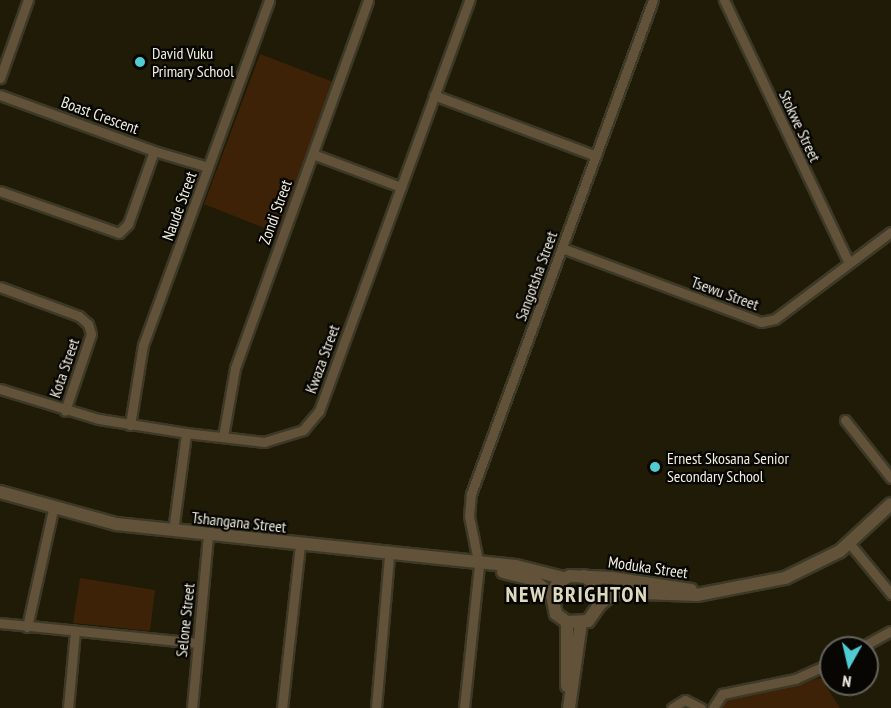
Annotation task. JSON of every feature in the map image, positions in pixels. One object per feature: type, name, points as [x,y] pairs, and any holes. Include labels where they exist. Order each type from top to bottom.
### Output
[{"type":"street","points":[[0,78],[4,55],[28,0]]},
{"type":"street","name":"Naude Street","points":[[130,425],[143,345],[269,0]]},
{"type":"street","name":"Zondi Street","points":[[223,437],[235,368],[368,0]]},
{"type":"street","name":"Kwaza Street","points":[[0,389],[65,411],[186,434],[280,440],[297,434],[315,418],[469,0]]},
{"type":"street","name":"Sangotsha Street","points":[[464,708],[479,566],[469,516],[471,494],[653,0]]},
{"type":"street","name":"Stokwe Street","points":[[724,0],[849,263]]},
{"type":"street","name":"Boast Crescent","points":[[0,95],[154,151],[128,224],[119,233],[0,191]]},
{"type":"street","points":[[434,96],[596,156]]},
{"type":"street","points":[[154,151],[208,167]]},
{"type":"street","points":[[313,154],[401,187]]},
{"type":"street","name":"Tsewu Street","points":[[562,248],[761,322],[775,319],[891,231]]},
{"type":"street","name":"Kota Street","points":[[0,287],[79,316],[88,324],[91,334],[65,411]]},
{"type":"street","points":[[845,420],[891,478]]},
{"type":"street","points":[[173,531],[186,434]]},
{"type":"street","name":"Tshangana Street","points":[[0,492],[53,510],[173,531],[479,566],[516,567],[563,578]]},
{"type":"street","name":"Moduka Street","points":[[600,604],[615,592],[707,593],[785,578],[850,544],[891,504]]},
{"type":"street","points":[[27,627],[53,510]]},
{"type":"street","name":"Selone Street","points":[[192,708],[208,535]]},
{"type":"street","points":[[850,544],[891,594]]},
{"type":"street","points":[[282,708],[300,545]]},
{"type":"street","points":[[376,708],[389,555]]},
{"type":"street","name":"Tshangana Street","points":[[479,566],[532,579],[552,595]]},
{"type":"street","points":[[584,576],[598,590],[600,604],[593,616],[581,623],[567,622],[556,614],[552,595],[563,578],[584,576]]},
{"type":"street","name":"Moduka Street","points":[[584,576],[707,593]]},
{"type":"street","points":[[567,622],[568,708]]},
{"type":"street","points":[[568,708],[581,623]]},
{"type":"street","points":[[0,625],[198,643]]},
{"type":"street","points":[[68,708],[75,631]]},
{"type":"street","points":[[713,708],[722,694],[781,682],[819,668]]},
{"type":"street","points":[[672,708],[685,700],[701,708]]},
{"type":"shaded area","points":[[260,54],[333,82],[277,233],[204,204]]},
{"type":"shaded area","points":[[80,578],[155,590],[150,631],[73,623]]},
{"type":"shaded area","points":[[819,678],[819,696],[832,696],[840,708],[721,708],[726,697]]},
{"type":"place","name":"David Vuku Primary School","points":[[140,62]]},
{"type":"place","name":"Ernest Skosana Senior Secondary School","points":[[655,467]]},
{"type":"district","name":"NEW BRIGHTON","points":[[577,595]]}]
